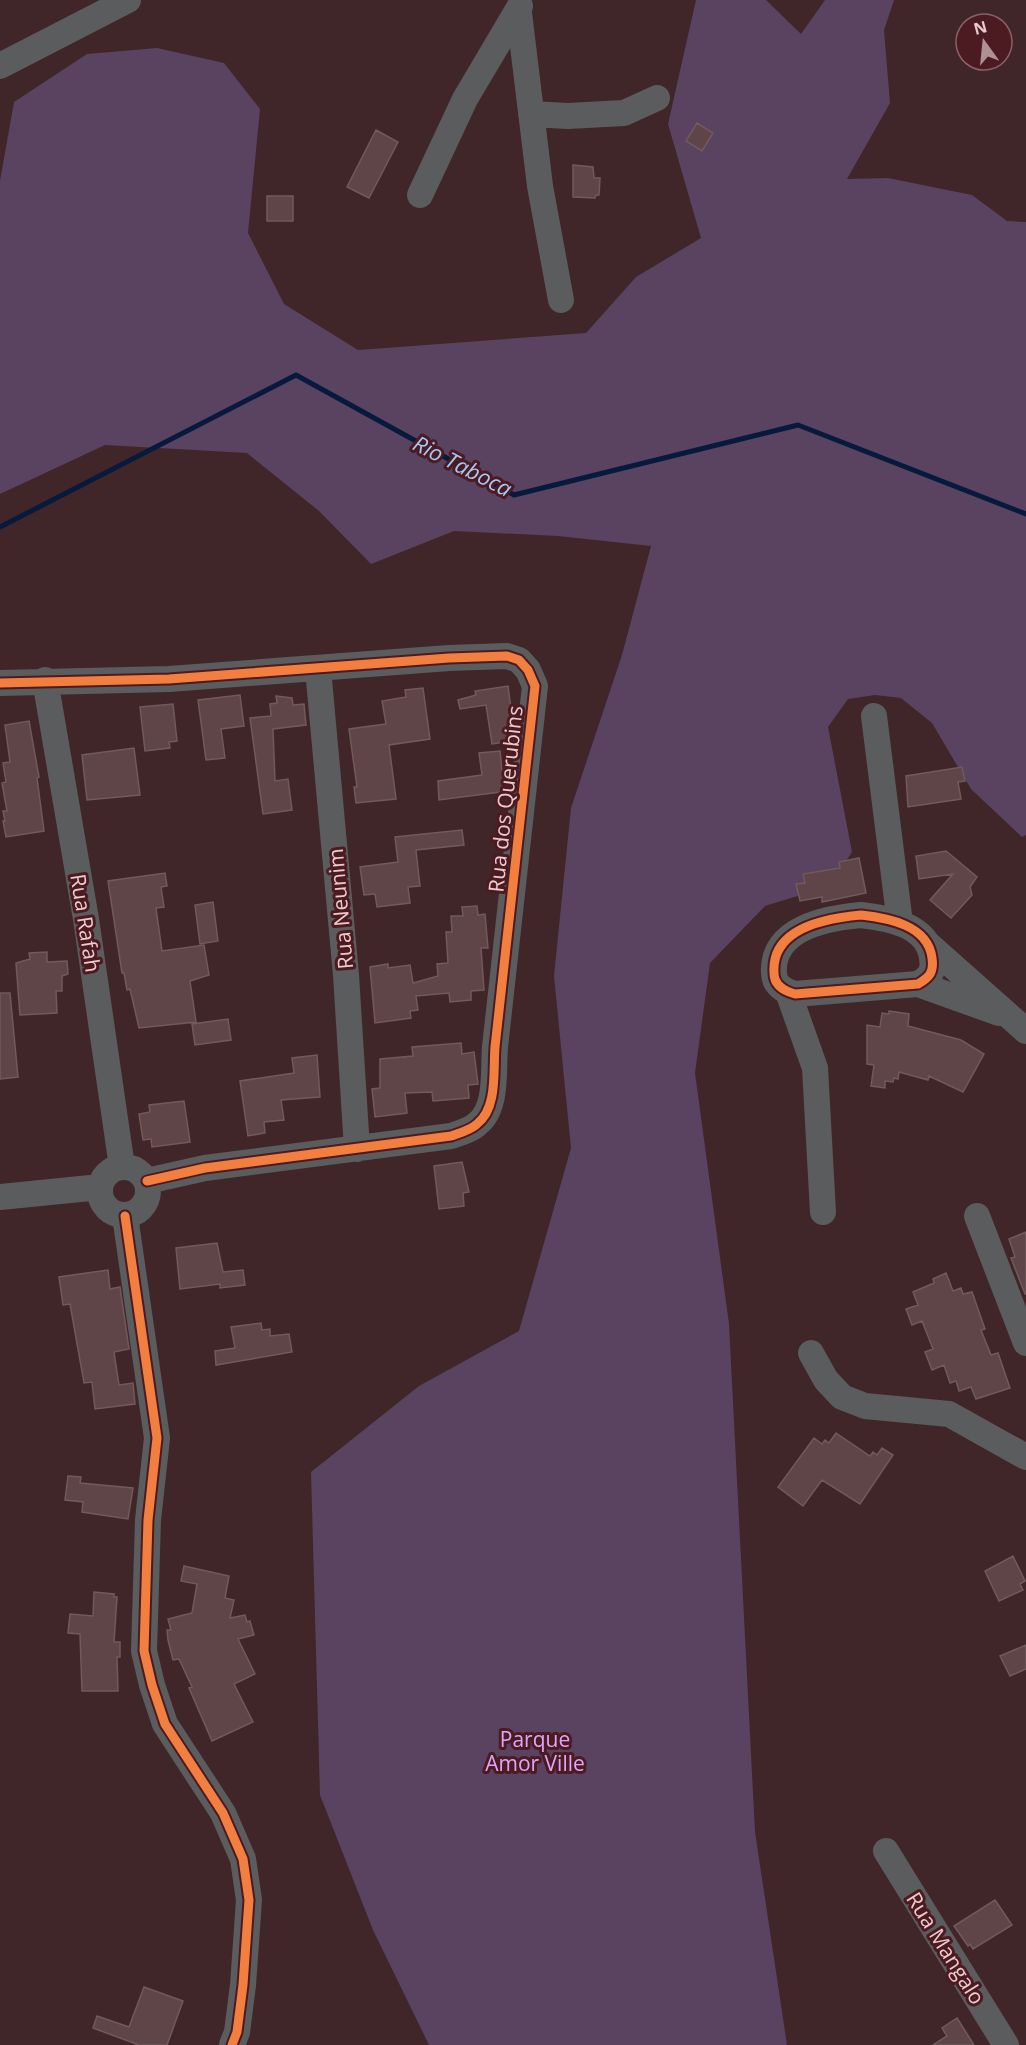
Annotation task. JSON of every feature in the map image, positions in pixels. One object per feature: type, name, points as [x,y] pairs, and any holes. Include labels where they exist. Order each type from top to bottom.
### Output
[{"type":"street","points":[[0,66],[128,0]]},
{"type":"street","points":[[520,6],[540,186],[561,300]]},
{"type":"street","points":[[420,195],[465,99],[520,6]]},
{"type":"street","points":[[531,114],[568,116],[624,112],[657,98]]},
{"type":"street","name":"Rua dos Querubins","points":[[0,683],[169,678],[318,669],[449,657],[507,656],[519,660],[528,670],[535,687],[489,1107],[484,1118],[476,1126],[451,1136],[205,1168],[147,1181]]},
{"type":"street","name":"Rua Neunim","points":[[318,669],[346,975],[357,1149]]},
{"type":"street","name":"Rua Rafah","points":[[45,680],[86,919],[122,1167]]},
{"type":"street","points":[[874,716],[900,923]]},
{"type":"street","points":[[861,915],[900,923],[914,930],[1017,1023],[918,984],[795,994],[788,992],[778,984],[774,976],[774,957],[785,940],[803,928],[842,917],[861,915]]},
{"type":"street","points":[[918,984],[933,971],[928,944]]},
{"type":"street","points":[[788,992],[815,1068],[824,1212]]},
{"type":"street","points":[[122,1167],[136,1170],[147,1181],[149,1193],[145,1204],[137,1212],[125,1216],[111,1212],[102,1201],[100,1187],[107,1173],[122,1167]]},
{"type":"street","points":[[0,1197],[100,1187]]},
{"type":"street","points":[[125,1216],[157,1438],[148,1521],[144,1651],[165,1724],[223,1813],[243,1859],[249,1900],[243,1985],[237,2032],[232,2045]]},
{"type":"street","points":[[977,1216],[1026,1343]]},
{"type":"street","points":[[811,1353],[826,1380],[842,1397],[865,1406],[949,1414],[1026,1457]]},
{"type":"street","name":"Rua Mangalo","points":[[886,1851],[1006,2045]]},
{"type":"green space","name":"Parque Amor Ville","points":[[696,0],[766,0],[801,34],[825,0],[894,0],[884,30],[890,103],[847,179],[888,178],[972,195],[1007,221],[1026,222],[1026,835],[1022,837],[971,789],[932,723],[901,698],[875,695],[848,699],[828,727],[852,852],[830,886],[765,906],[710,963],[695,1073],[729,1324],[755,1832],[787,2045],[429,2045],[373,1930],[320,1795],[311,1472],[419,1386],[519,1331],[571,1148],[554,976],[571,808],[622,655],[651,546],[558,536],[454,531],[371,564],[319,511],[247,453],[105,445],[0,494],[0,181],[14,102],[87,54],[157,48],[224,63],[260,109],[248,233],[284,304],[358,350],[586,333],[636,277],[701,238],[668,124]]},
{"type":"building","points":[[697,123],[713,133],[702,151],[686,141]]},
{"type":"building","points":[[376,130],[398,142],[369,198],[347,187]]},
{"type":"building","points":[[573,165],[593,167],[594,178],[600,178],[599,195],[595,198],[573,197]]},
{"type":"building","points":[[267,196],[293,196],[293,221],[267,221]]},
{"type":"building","points":[[508,686],[512,716],[516,718],[514,741],[492,744],[486,705],[460,709],[458,700],[476,695],[475,691]]},
{"type":"building","points":[[423,688],[430,739],[389,745],[396,799],[356,803],[354,787],[357,787],[349,729],[386,724],[382,701],[406,697],[405,690]]},
{"type":"building","points":[[240,695],[244,726],[221,729],[225,758],[206,760],[198,700]]},
{"type":"building","points":[[276,696],[292,698],[293,705],[304,704],[306,725],[273,729],[275,781],[288,779],[292,810],[263,814],[250,718],[271,716],[270,704],[277,703]]},
{"type":"building","points":[[173,704],[177,741],[169,742],[170,748],[145,751],[140,707]]},
{"type":"building","points":[[29,721],[39,777],[37,778],[44,831],[6,837],[3,821],[5,821],[3,811],[7,811],[2,783],[6,782],[3,763],[10,762],[5,725]]},
{"type":"building","points":[[134,748],[140,795],[87,800],[82,755]]},
{"type":"building","points":[[500,751],[502,771],[508,770],[508,791],[439,800],[438,781],[482,775],[479,753]]},
{"type":"building","points":[[962,767],[965,781],[958,782],[961,799],[908,807],[906,776]]},
{"type":"building","points":[[462,830],[464,845],[416,850],[420,886],[408,887],[410,903],[377,907],[375,894],[364,895],[360,867],[398,862],[395,837]]},
{"type":"building","points":[[946,851],[977,877],[970,887],[972,895],[951,918],[930,900],[953,874],[919,879],[916,856]]},
{"type":"building","points":[[859,858],[866,893],[822,902],[822,897],[800,901],[796,884],[805,883],[803,874],[840,868],[839,862]]},
{"type":"building","points":[[165,873],[167,886],[161,887],[164,907],[156,908],[162,951],[204,945],[209,975],[190,981],[196,1022],[139,1028],[130,989],[127,990],[124,973],[122,973],[108,881]]},
{"type":"building","points":[[213,902],[218,941],[200,944],[195,905]]},
{"type":"building","points":[[477,906],[478,915],[485,914],[488,948],[481,948],[484,990],[471,991],[471,1000],[450,1002],[449,993],[416,996],[418,1010],[410,1011],[411,1018],[375,1023],[370,967],[388,964],[388,968],[410,965],[413,983],[438,976],[437,964],[448,963],[446,932],[452,932],[451,916],[463,916],[462,907]]},
{"type":"building","points":[[47,952],[47,962],[67,961],[68,974],[62,976],[62,991],[56,991],[57,1013],[20,1015],[16,963],[30,959],[29,953]]},
{"type":"building","points":[[0,993],[10,993],[18,1077],[0,1079]]},
{"type":"building","points":[[889,1011],[909,1014],[908,1026],[961,1040],[984,1054],[963,1092],[929,1076],[928,1080],[899,1072],[898,1079],[894,1078],[893,1082],[885,1081],[885,1088],[871,1086],[874,1065],[867,1064],[867,1025],[880,1027],[882,1013],[889,1014]]},
{"type":"building","points":[[228,1019],[231,1040],[195,1045],[192,1024]]},
{"type":"building","points":[[461,1043],[462,1054],[474,1052],[478,1084],[468,1085],[469,1098],[433,1101],[432,1092],[405,1093],[407,1113],[375,1117],[372,1089],[380,1088],[380,1059],[413,1056],[412,1047]]},
{"type":"building","points":[[317,1055],[320,1097],[281,1100],[284,1120],[264,1122],[265,1133],[248,1136],[240,1081],[294,1073],[292,1058]]},
{"type":"building","points":[[184,1101],[190,1142],[152,1147],[151,1139],[143,1140],[139,1114],[150,1112],[149,1105]]},
{"type":"building","points":[[462,1162],[469,1192],[463,1193],[464,1206],[439,1209],[434,1166]]},
{"type":"building","points":[[1026,1232],[1025,1294],[1011,1258],[1015,1257],[1009,1239]]},
{"type":"building","points":[[217,1243],[223,1272],[243,1270],[245,1285],[220,1288],[220,1284],[180,1289],[176,1248]]},
{"type":"building","points":[[108,1270],[110,1289],[120,1287],[129,1349],[114,1352],[119,1385],[133,1383],[135,1404],[95,1409],[92,1382],[84,1383],[70,1304],[63,1305],[59,1277]]},
{"type":"building","points":[[946,1273],[953,1291],[961,1288],[963,1294],[972,1292],[985,1329],[981,1330],[991,1355],[998,1353],[1010,1388],[976,1399],[971,1387],[959,1391],[956,1381],[950,1383],[944,1365],[932,1370],[925,1352],[933,1349],[922,1321],[912,1325],[906,1309],[918,1305],[913,1292],[934,1283],[933,1279]]},
{"type":"building","points":[[261,1323],[262,1330],[270,1329],[270,1336],[289,1334],[292,1352],[216,1365],[215,1351],[235,1348],[231,1327]]},
{"type":"building","points":[[836,1433],[870,1456],[873,1452],[877,1455],[882,1448],[893,1455],[860,1504],[822,1480],[803,1506],[778,1487],[814,1438],[822,1444],[825,1440],[829,1443]]},
{"type":"building","points":[[68,1476],[81,1477],[80,1483],[133,1488],[128,1519],[82,1512],[83,1502],[65,1500]]},
{"type":"building","points":[[1013,1556],[1025,1581],[1020,1584],[1023,1590],[999,1601],[985,1571]]},
{"type":"building","points":[[184,1566],[229,1576],[225,1598],[234,1600],[230,1618],[245,1615],[247,1622],[250,1621],[254,1635],[238,1639],[255,1674],[234,1684],[253,1722],[212,1741],[179,1659],[173,1660],[168,1640],[167,1630],[171,1630],[168,1619],[192,1613],[197,1584],[181,1581]]},
{"type":"building","points":[[94,1592],[114,1594],[114,1597],[117,1597],[114,1642],[120,1642],[120,1657],[117,1657],[118,1691],[82,1691],[80,1634],[68,1633],[70,1614],[93,1616]]},
{"type":"building","points":[[1026,1645],[1026,1669],[1010,1676],[1000,1656]]},
{"type":"building","points":[[995,1900],[1012,1925],[973,1949],[970,1944],[968,1946],[954,1926]]},
{"type":"building","points":[[144,1987],[183,2001],[167,2045],[139,2045],[93,2028],[97,2016],[129,2027]]},
{"type":"building","points":[[957,2018],[974,2045],[933,2045],[947,2036],[942,2028]]},
{"type":"waterway","name":"Rio Taboca","points":[[0,527],[296,375],[514,495],[798,425],[1026,514]]},
{"type":"cycle path","points":[[0,683],[169,679],[449,658],[507,656],[519,660],[528,670],[535,686],[495,1047],[493,1088],[484,1117],[472,1128],[451,1136],[205,1168],[147,1181]]},
{"type":"cycle path","points":[[861,915],[883,918],[905,925],[923,938],[932,958],[932,971],[928,976],[918,984],[795,994],[778,984],[774,977],[775,958],[782,945],[791,936],[818,923],[861,915]]},
{"type":"cycle path","points":[[125,1216],[157,1438],[148,1520],[144,1651],[165,1724],[223,1813],[243,1859],[249,1900],[243,1985],[237,2032],[232,2045]]}]
